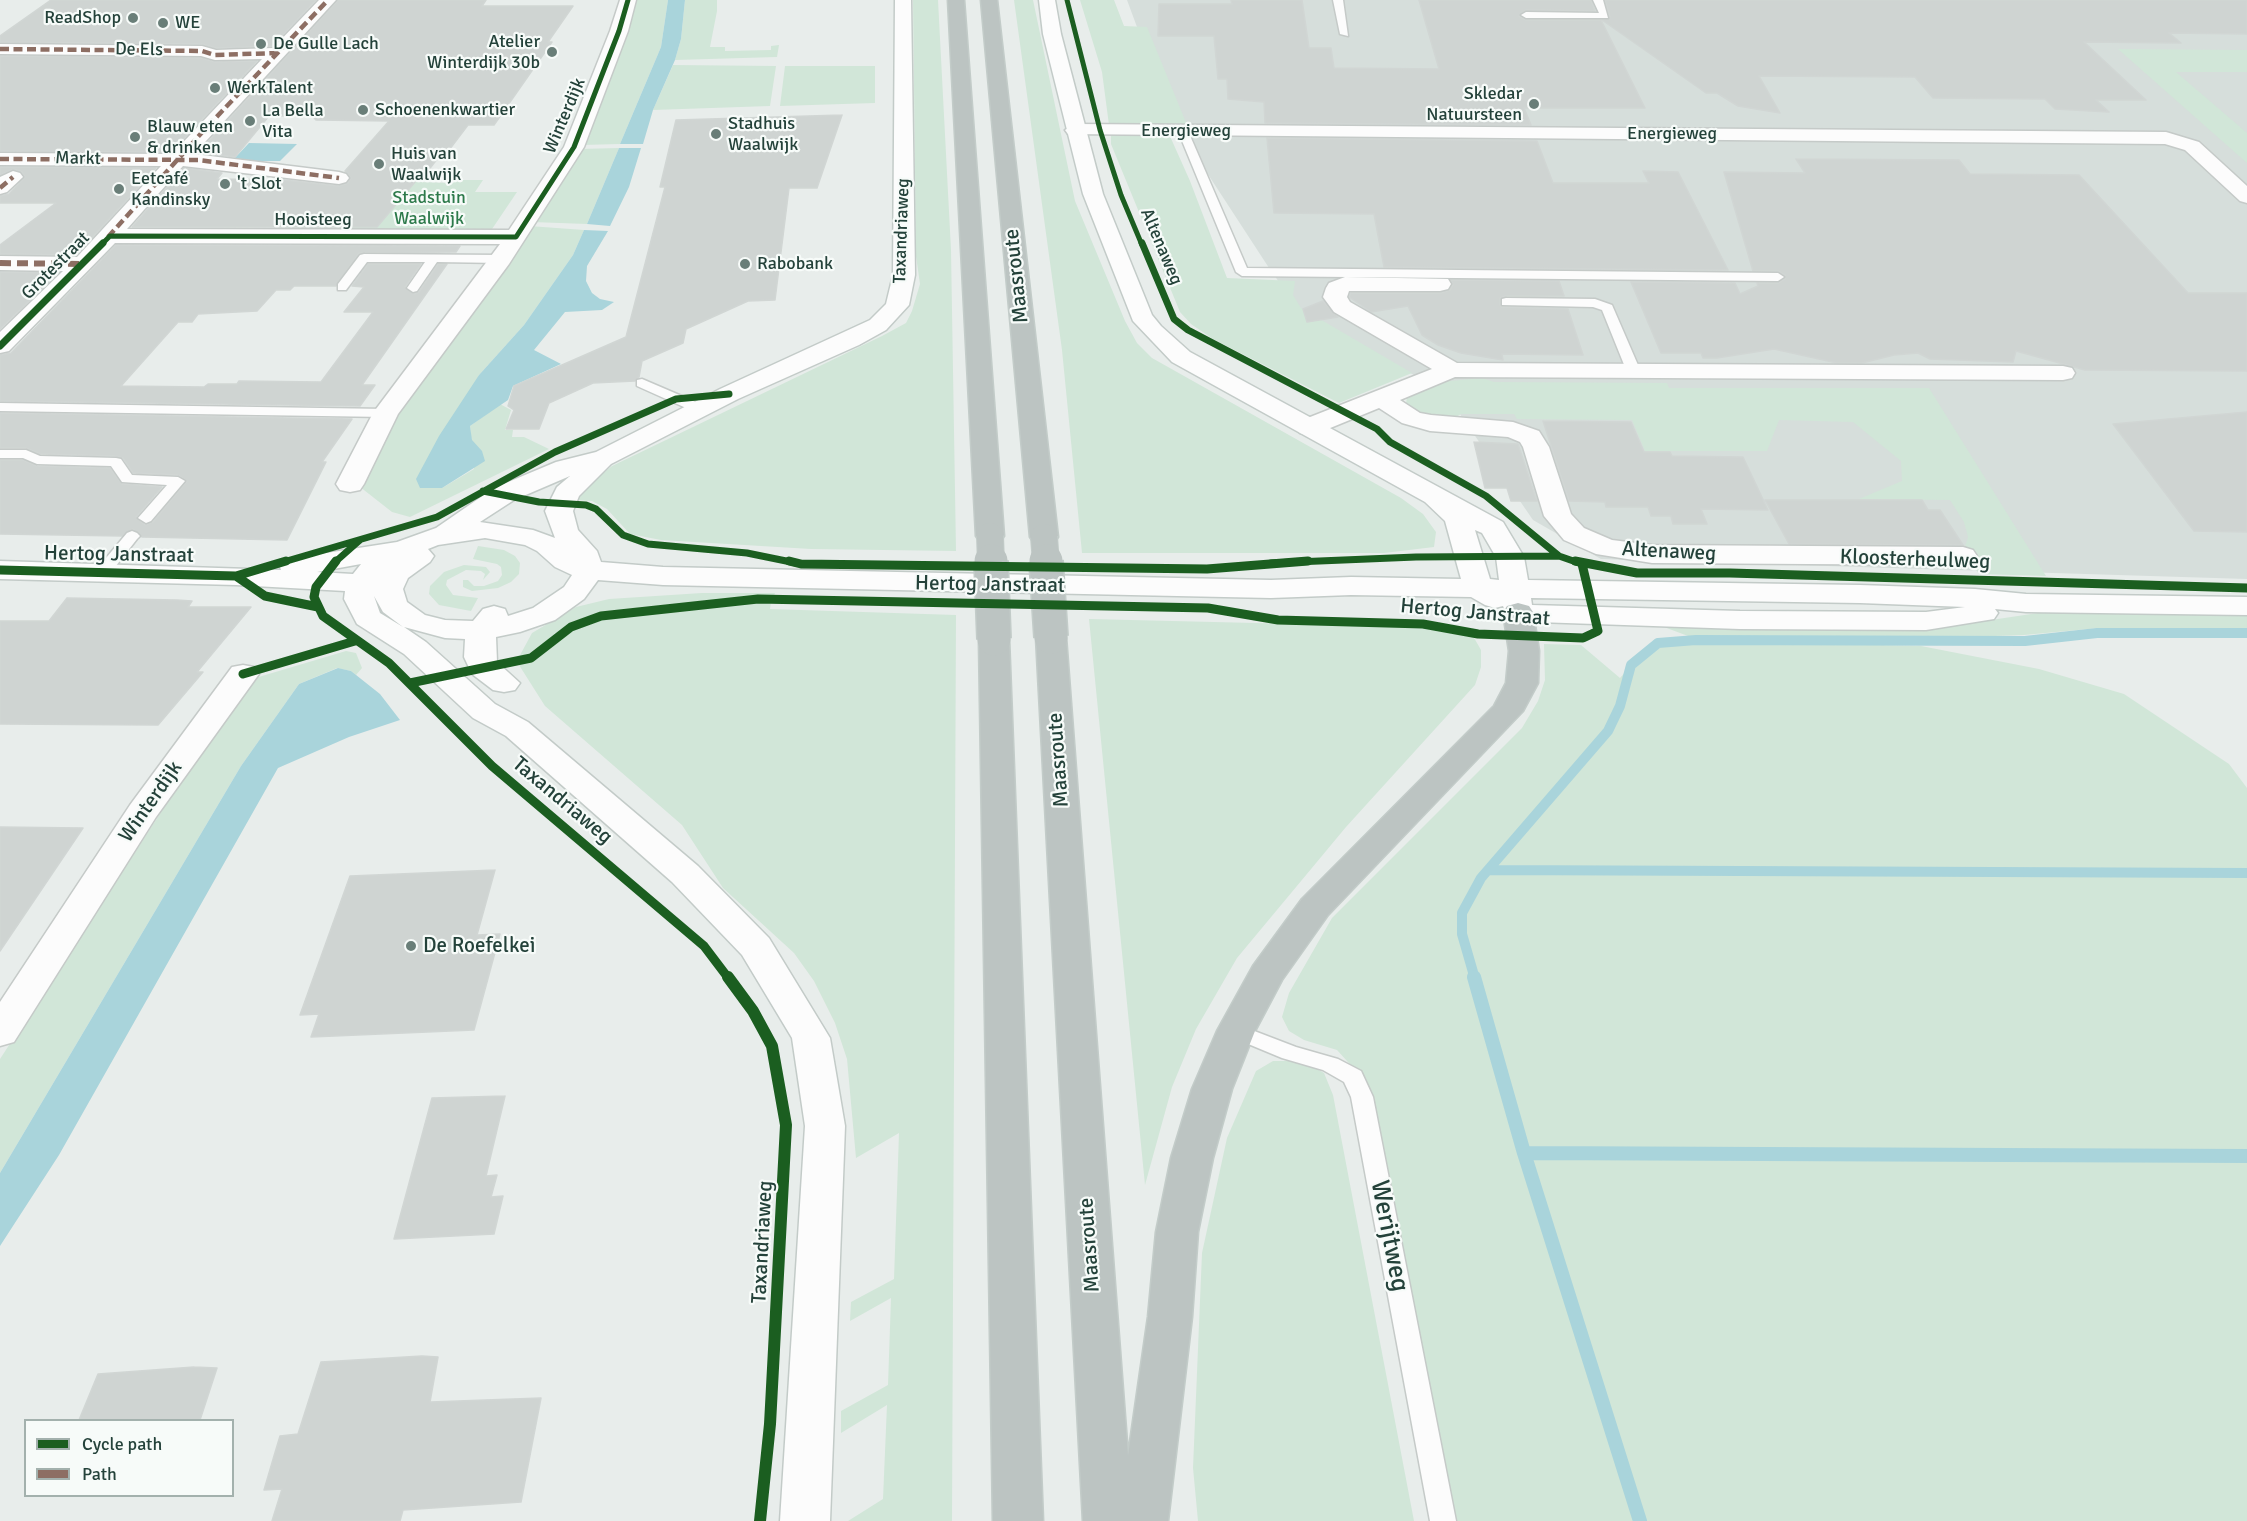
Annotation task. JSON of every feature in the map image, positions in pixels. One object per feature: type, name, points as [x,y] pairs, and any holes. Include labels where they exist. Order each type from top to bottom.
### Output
[{"type":"highway","name":"Maasroute","points":[[956,0],[990,536],[1018,1521]]},
{"type":"highway","name":"Maasroute","points":[[989,0],[1044,537],[1108,1521]]},
{"type":"highway","points":[[1143,1521],[1170,1317],[1177,1232],[1192,1158],[1212,1089],[1236,1031],[1266,975],[1315,907],[1507,711],[1522,683],[1524,651],[1518,601]]},
{"type":"street","name":"Grotestraat","points":[[0,346],[110,236],[167,160],[277,53],[302,21],[328,0]]},
{"type":"street","name":"Winterdijk","points":[[350,484],[386,413],[501,259],[574,147],[619,31],[628,0]]},
{"type":"street","name":"Taxandriaweg","points":[[442,534],[504,494],[565,468],[605,458],[700,409],[850,340],[878,324],[897,305],[904,275],[903,0]]},
{"type":"street","points":[[1047,0],[1052,34],[1093,194],[1141,315],[1152,331],[1181,357],[1493,528],[1510,557],[1518,601]]},
{"type":"street","name":"De Els","points":[[0,49],[202,51],[215,55],[277,53]]},
{"type":"street","name":"Energieweg","points":[[1075,130],[2166,138],[2192,146],[2247,197]]},
{"type":"street","name":"Markt","points":[[0,159],[167,160],[339,177]]},
{"type":"street","name":"Hooisteeg","points":[[110,236],[516,237]]},
{"type":"street","name":"Grotestraat","points":[[0,263],[82,264]]},
{"type":"street","points":[[1440,284],[1345,284],[1337,288],[1335,297],[1342,307],[1452,369]]},
{"type":"street","points":[[1310,427],[1378,397],[1452,369],[1634,372],[2063,373]]},
{"type":"street","name":"Altenaweg","points":[[1378,397],[1412,418],[1430,423],[1513,430],[1530,437],[1536,447],[1558,516],[1574,534],[1606,548],[1652,554],[1963,555]]},
{"type":"street","name":"Taxandriaweg","points":[[576,555],[561,525],[559,510],[561,503],[572,488],[605,458]]},
{"type":"street","name":"Taxandriaweg","points":[[531,484],[521,497],[474,530],[454,543],[407,563],[370,593],[368,618],[415,648],[484,711],[517,729],[685,874],[756,947],[811,1038],[825,1126],[805,1521]]},
{"type":"street","points":[[1426,490],[1458,518],[1478,588],[1518,601],[1740,620],[1926,621],[1976,615],[2026,603],[2247,606]]},
{"type":"street","points":[[474,530],[524,535],[576,555],[582,584],[569,598],[553,609],[522,622],[481,630],[445,628],[414,621],[370,593],[378,563],[405,547],[442,534],[474,530]]},
{"type":"street","name":"Hertog Janstraat","points":[[0,570],[236,576],[405,547]]},
{"type":"street","points":[[504,683],[483,667],[479,657],[481,630],[493,616],[529,603],[550,589],[576,555]]},
{"type":"street","name":"Hertog Janstraat","points":[[576,555],[663,576],[1271,589],[1351,586],[1478,588]]},
{"type":"street","name":"Hertog Janstraat","points":[[236,576],[283,588],[370,593]]},
{"type":"street","name":"Hertog Janstraat","points":[[569,598],[598,589],[630,586],[663,576]]},
{"type":"street","name":"Hertog Janstraat","points":[[1271,589],[1353,603],[1518,601]]},
{"type":"street","name":"Taxandriaweg","points":[[517,729],[504,683],[503,642],[509,632],[522,622]]},
{"type":"street","name":"Winterdijk","points":[[0,1032],[142,812],[243,674]]},
{"type":"lane","points":[[1338,0],[1345,34]]},
{"type":"lane","points":[[1526,15],[1605,16],[1598,0]]},
{"type":"lane","points":[[1183,131],[1242,272],[1778,278]]},
{"type":"lane","points":[[342,287],[364,258],[501,259]]},
{"type":"lane","points":[[413,288],[434,258]]},
{"type":"lane","points":[[1506,302],[1596,303],[1607,308],[1634,372]]},
{"type":"lane","points":[[642,383],[700,409]]},
{"type":"lane","points":[[0,407],[386,413]]},
{"type":"lane","points":[[0,454],[26,454],[37,460],[116,462],[127,480],[178,481],[146,518]]},
{"type":"lane","points":[[102,573],[132,536]]},
{"type":"lane","name":"Werijtweg","points":[[1236,1031],[1290,1053],[1330,1064],[1353,1077],[1362,1096],[1443,1521]]},
{"type":"shaded area","points":[[1127,0],[2247,0],[2247,579],[1601,559],[1533,520],[1442,388],[1313,328],[1271,271],[1170,116]]},
{"type":"green space","points":[[633,0],[668,0],[661,47],[620,144],[581,145]]},
{"type":"green space","points":[[685,0],[717,0],[710,47],[725,47],[725,51],[771,50],[771,46],[779,45],[777,57],[675,60],[681,39]]},
{"type":"green space","points":[[913,0],[938,0],[951,250],[956,551],[811,549],[661,540],[630,534],[607,509],[592,501],[577,500],[590,484],[612,466],[906,323],[920,284],[916,256]]},
{"type":"green space","points":[[1014,0],[1033,0],[1075,201],[1125,321],[1137,343],[1152,358],[1401,498],[1423,514],[1436,532],[1434,547],[1384,553],[1082,553],[1062,350]]},
{"type":"green space","points":[[1080,0],[1114,0],[1124,26],[1147,27],[1187,125],[1109,125],[1102,72]]},
{"type":"green space","points":[[2118,49],[2247,50],[2247,72],[2176,72],[2247,133],[2247,163]]},
{"type":"green space","points":[[673,65],[776,66],[770,106],[653,110]]},
{"type":"green space","points":[[785,66],[875,66],[875,103],[780,106]]},
{"type":"green space","points":[[1169,134],[1190,181],[1227,278],[1295,281],[1293,295],[1301,308],[1412,373],[1339,403],[1213,339],[1191,324],[1180,312],[1111,144],[1111,135]]},
{"type":"green space","points":[[619,148],[587,224],[532,222],[579,149]]},
{"type":"green space","name":"Stadstuin Waalwijk","points":[[456,180],[483,180],[475,192],[517,192],[488,235],[275,234],[317,192],[406,193],[415,182],[453,183]]},
{"type":"green space","points":[[529,226],[584,230],[573,255],[524,325],[479,375],[442,488],[474,469],[470,426],[500,404],[511,410],[505,430],[513,430],[512,437],[524,437],[549,449],[410,517],[392,512],[355,483],[386,423]]},
{"type":"green space","points":[[1482,378],[1494,382],[1667,383],[1669,388],[1929,388],[2046,576],[1979,574],[1964,550],[1968,537],[1964,522],[1950,500],[1859,499],[1902,481],[1901,461],[1853,422],[1779,420],[1767,451],[1645,451],[1632,420],[1517,419],[1514,414],[1461,414],[1450,421],[1425,416],[1406,405],[1407,395],[1440,382]]},
{"type":"green space","points":[[478,546],[504,550],[515,556],[520,563],[519,574],[511,582],[498,588],[472,591],[463,587],[463,580],[468,580],[474,586],[484,586],[498,581],[502,575],[501,567],[497,564],[473,559]]},
{"type":"green space","points":[[464,565],[486,567],[490,572],[483,580],[485,574],[481,571],[466,570],[447,580],[446,585],[453,595],[478,598],[471,611],[439,605],[429,594],[430,586],[444,572]]},
{"type":"green space","points":[[702,593],[775,593],[774,596],[749,596],[600,612],[570,623],[530,653],[519,657],[532,633],[576,607],[609,599]]},
{"type":"green space","points":[[771,602],[770,609],[956,615],[952,1521],[848,1521],[883,1499],[887,1405],[841,1433],[841,1411],[888,1385],[891,1298],[850,1321],[851,1302],[894,1279],[899,1133],[856,1158],[847,1059],[835,1023],[814,981],[794,953],[723,888],[682,825],[545,706],[519,665],[535,659],[578,627],[605,618]]},
{"type":"green space","points":[[2058,610],[2247,613],[2247,628],[2099,628],[2024,635],[1937,638],[1688,636],[1656,624],[1924,630]]},
{"type":"green space","points":[[1089,619],[1422,627],[1473,636],[1481,650],[1481,667],[1475,685],[1346,827],[1237,958],[1196,1029],[1172,1087],[1145,1185]]},
{"type":"green space","points":[[1655,639],[1921,646],[2039,669],[2124,694],[2229,764],[2247,788],[2247,1521],[1456,1521],[1365,1096],[1357,1072],[1337,1050],[1304,1040],[1289,1031],[1282,1017],[1289,993],[1332,918],[1522,728],[1538,701],[1545,680],[1544,644],[1581,645],[1620,678]]},
{"type":"green space","points":[[346,651],[356,653],[362,668],[356,675],[351,671],[337,668],[299,684],[241,766],[0,1173],[0,1059],[244,685],[252,679]]},
{"type":"green space","points":[[1273,1061],[1303,1061],[1324,1073],[1333,1095],[1414,1521],[1198,1521],[1193,1468],[1202,1253],[1227,1138],[1256,1071]]},
{"type":"water","points":[[668,0],[685,0],[681,39],[675,60],[653,110],[643,144],[620,144],[661,47]]},
{"type":"water","points":[[249,143],[297,144],[280,161],[232,161]]},
{"type":"water","points":[[619,148],[641,148],[629,187],[610,226],[587,224]]},
{"type":"water","points":[[584,230],[608,231],[587,266],[586,281],[592,293],[600,299],[614,302],[602,310],[565,312],[534,350],[561,364],[513,386],[508,400],[470,426],[472,440],[482,451],[485,461],[442,488],[420,488],[416,479],[439,436],[479,375],[524,325],[573,255]]},
{"type":"water","points":[[338,668],[351,671],[380,694],[400,720],[349,737],[278,768],[59,1155],[0,1246],[0,1173],[241,766],[299,684]]},
{"type":"building","points":[[51,0],[316,0],[272,46],[216,48],[202,44],[0,42],[0,36]]},
{"type":"building","points":[[338,0],[486,0],[482,6],[573,6],[548,42],[552,42],[494,125],[468,125],[446,154],[441,154],[424,176],[420,176],[377,227],[132,227],[184,168],[222,173],[217,179],[284,180],[339,186],[348,183],[351,178],[345,171],[389,121],[316,120],[312,116],[269,116],[235,157],[199,152]]},
{"type":"building","points":[[1231,0],[1302,0],[1309,48],[1331,48],[1334,68],[1439,69],[1419,0],[1591,0],[1595,11],[1526,10],[1519,16],[1526,20],[1601,20],[1645,108],[1524,108],[1531,125],[1265,123],[1264,102],[1228,99],[1227,79],[1218,79],[1214,36],[1158,36],[1159,4],[1232,4]]},
{"type":"building","points":[[1605,0],[2247,0],[2247,34],[2169,33],[2181,43],[2084,42],[2146,100],[2096,100],[2109,112],[2055,109],[2045,99],[1933,98],[1915,77],[1759,76],[1780,113],[1738,106],[1717,93],[1706,93],[1602,20],[1610,17]]},
{"type":"building","points":[[0,56],[201,58],[215,62],[257,61],[171,152],[0,151]]},
{"type":"building","points":[[842,115],[817,188],[789,188],[775,300],[748,301],[686,329],[683,343],[642,361],[639,377],[635,381],[593,383],[549,403],[539,429],[506,429],[514,410],[508,406],[514,386],[626,337],[665,187],[660,187],[676,120]]},
{"type":"building","points":[[1267,138],[1537,141],[1553,183],[1649,183],[1643,171],[1678,172],[1728,270],[1384,267],[1374,214],[1274,213]]},
{"type":"building","points":[[1796,159],[1959,160],[1970,174],[2079,175],[2188,293],[2247,293],[2247,371],[2085,370],[2016,351],[2013,362],[1930,359],[1918,353],[1894,355],[1862,363],[1837,363],[1774,349],[1717,358],[1703,358],[1701,353],[1661,353],[1631,282],[1735,283],[1740,294],[1758,286],[1757,283],[1778,283],[1785,279],[1785,275],[1778,271],[1753,271],[1724,172],[1805,173]]},
{"type":"building","points":[[0,167],[156,168],[76,255],[0,254],[0,245],[56,203],[0,203],[0,196],[9,194],[25,177],[22,172],[14,169],[0,175]]},
{"type":"building","points":[[116,245],[460,246],[456,252],[359,253],[336,286],[294,286],[290,290],[276,290],[257,311],[198,314],[192,322],[178,322],[121,386],[204,387],[208,384],[237,384],[239,381],[321,382],[373,312],[344,312],[364,287],[352,286],[368,264],[421,264],[405,287],[414,294],[419,292],[438,264],[447,264],[362,385],[375,385],[360,406],[0,401],[0,355],[11,353]]},
{"type":"building","points":[[0,272],[58,273],[0,329]]},
{"type":"building","points":[[1451,280],[1559,281],[1564,296],[1505,296],[1500,298],[1500,305],[1502,307],[1568,309],[1583,355],[1502,354],[1503,360],[1461,353],[1438,345],[1422,335],[1408,306],[1371,312],[1349,297],[1351,293],[1441,293],[1450,290],[1453,285]]},
{"type":"building","points":[[1323,301],[1338,317],[1307,322],[1303,309]]},
{"type":"building","points":[[2247,412],[2247,532],[2194,531],[2113,424]]},
{"type":"building","points":[[0,413],[352,419],[322,462],[326,462],[287,540],[142,537],[133,529],[122,536],[0,534],[0,460],[23,460],[37,466],[110,468],[122,484],[162,487],[136,517],[145,525],[153,522],[187,481],[178,475],[133,473],[123,458],[116,456],[40,454],[26,448],[0,448]]},
{"type":"building","points":[[1543,421],[1631,422],[1644,452],[1670,452],[1672,456],[1743,457],[1768,510],[1701,509],[1707,524],[1673,524],[1671,516],[1651,516],[1648,507],[1606,507],[1605,502],[1569,501]]},
{"type":"building","points":[[1474,442],[1518,444],[1537,501],[1511,501],[1507,488],[1485,488]]},
{"type":"building","points":[[1765,500],[1922,500],[1928,510],[1940,510],[1963,545],[1789,544]]},
{"type":"building","points":[[67,598],[177,600],[192,601],[188,607],[251,607],[197,672],[203,672],[158,725],[0,724],[0,621],[49,621]]},
{"type":"building","points":[[0,827],[83,828],[0,951]]},
{"type":"building","name":"De Roefelkei","points":[[495,870],[477,935],[500,934],[474,1030],[311,1037],[319,1014],[300,1015],[350,876]]},
{"type":"building","points":[[505,1096],[486,1176],[497,1175],[491,1197],[503,1196],[494,1234],[394,1239],[432,1098]]},
{"type":"building","points":[[438,1357],[430,1402],[541,1398],[521,1502],[403,1510],[400,1521],[272,1521],[282,1489],[264,1490],[280,1436],[298,1434],[321,1362]]},
{"type":"building","points":[[194,1367],[217,1368],[200,1419],[79,1419],[98,1374]]},
{"type":"waterway","points":[[1475,979],[1462,934],[1462,913],[1481,878],[1608,731],[1620,706],[1631,665],[1658,643],[1696,640],[2025,641],[2097,633],[2247,633]]},
{"type":"waterway","points":[[1488,870],[2247,873]]},
{"type":"waterway","points":[[1474,977],[1524,1153]]},
{"type":"waterway","points":[[1524,1153],[2247,1156]]},
{"type":"waterway","points":[[1524,1153],[1640,1521]]},
{"type":"marked path","points":[[108,237],[206,128],[328,0]]},
{"type":"marked path","points":[[0,49],[202,51],[215,55],[277,53]]},
{"type":"marked path","points":[[0,159],[198,160],[339,178]]},
{"type":"marked path","points":[[0,188],[13,177]]},
{"type":"marked path","points":[[0,263],[82,264]]},
{"type":"cycle path","points":[[0,346],[110,236],[516,237],[574,147],[619,31],[628,0]]},
{"type":"cycle path","name":"Kloosterheulweg","points":[[1067,0],[1100,130],[1121,195],[1174,319],[1188,330],[1377,429],[1390,442],[1486,496],[1559,556],[1582,564],[1637,573],[1730,573],[2247,588]]},
{"type":"cycle path","points":[[0,570],[236,576],[437,517],[555,452],[676,399],[729,394]]},
{"type":"cycle path","points":[[483,491],[539,502],[586,505],[596,509],[623,535],[648,544],[747,553],[801,564],[1207,569],[1270,563],[1416,557],[1559,556]]},
{"type":"cycle path","points":[[360,540],[331,566],[316,587],[314,597],[323,616],[389,663],[492,766],[704,946],[753,1011],[772,1046],[786,1125],[770,1424],[760,1521]]},
{"type":"cycle path","points":[[410,683],[531,658],[571,627],[601,616],[758,599],[1208,608],[1278,620],[1423,624],[1478,634],[1583,638],[1598,631],[1582,564]]},
{"type":"cycle path","points":[[236,576],[265,596],[318,607]]},
{"type":"cycle path","points":[[243,674],[355,641]]},
{"type":"place","name":"ReadShop","points":[[133,18]]},
{"type":"place","name":"WE","points":[[163,23]]},
{"type":"place","name":"De Gulle Lach","points":[[261,44]]},
{"type":"place","name":"Atelier Winterdijk 30b","points":[[552,52]]},
{"type":"place","name":"WerkTalent","points":[[215,88]]},
{"type":"place","name":"Skledar Natuursteen","points":[[1534,104]]},
{"type":"place","name":"Schoenenkwartier","points":[[363,110]]},
{"type":"place","name":"La Bella Vita","points":[[250,121]]},
{"type":"place","name":"Stadhuis Waalwijk","points":[[716,134]]},
{"type":"place","name":"Blauw eten & drinken","points":[[135,137]]},
{"type":"place","name":"Huis van Waalwijk","points":[[379,164]]},
{"type":"place","name":"'t Slot","points":[[225,184]]},
{"type":"place","name":"Eetcafé Kandinsky","points":[[119,189]]},
{"type":"place","name":"Rabobank","points":[[745,264]]},
{"type":"place","name":"De Roefelkei","points":[[411,946]]}]
